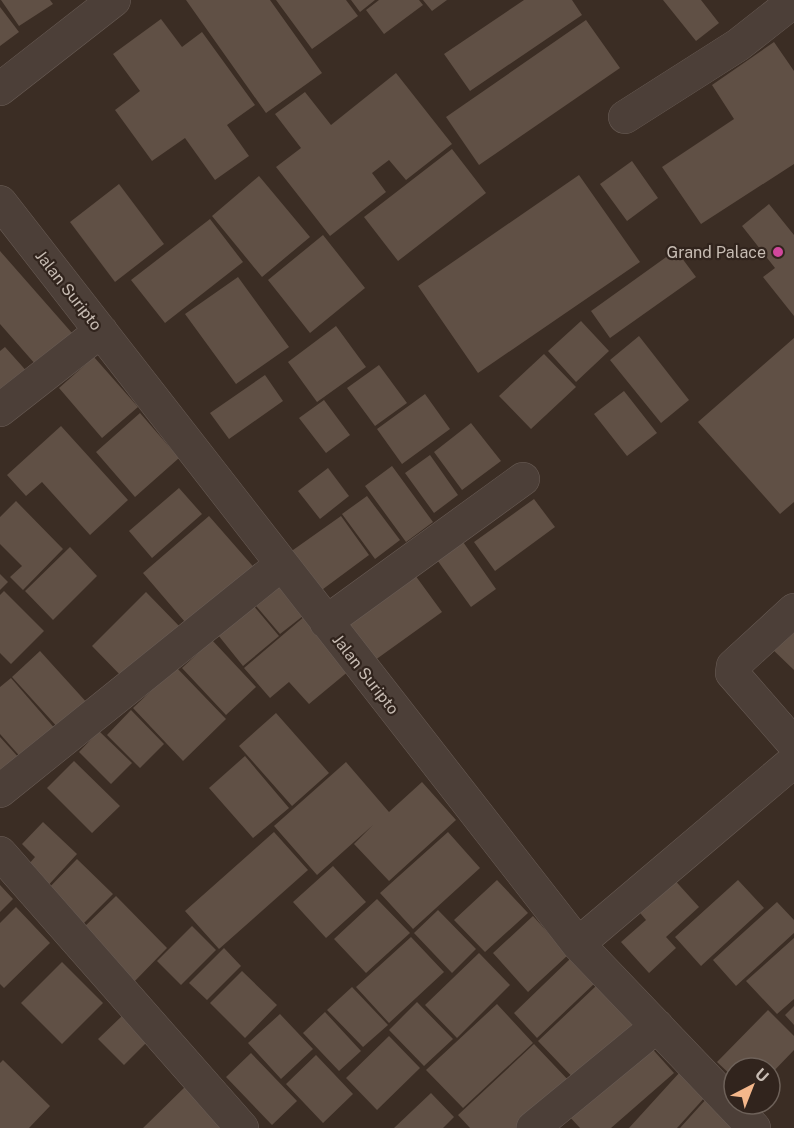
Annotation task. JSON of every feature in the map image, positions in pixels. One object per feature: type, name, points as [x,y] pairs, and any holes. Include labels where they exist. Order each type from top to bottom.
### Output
[{"type":"street","points":[[0,89],[114,0]]},
{"type":"street","points":[[625,117],[738,45],[794,1]]},
{"type":"street","name":"Jalan Suripto","points":[[0,202],[578,944],[754,1128]]},
{"type":"street","points":[[0,410],[101,331]]},
{"type":"street","points":[[326,622],[524,479]]},
{"type":"street","points":[[0,791],[282,564]]},
{"type":"street","points":[[794,610],[733,666],[732,673],[794,744]]},
{"type":"street","points":[[578,944],[794,761]]},
{"type":"street","points":[[0,854],[242,1128]]},
{"type":"street","points":[[533,1128],[657,1026]]},
{"type":"building","points":[[1,0],[50,0],[53,4],[19,26]]},
{"type":"building","points":[[186,0],[270,0],[322,73],[266,113]]},
{"type":"building","points":[[276,0],[346,0],[358,16],[312,49]]},
{"type":"building","points":[[351,0],[375,0],[360,12]]},
{"type":"building","points":[[379,0],[419,0],[423,5],[384,34],[366,10]]},
{"type":"building","points":[[423,0],[447,0],[432,11]]},
{"type":"building","points":[[524,0],[572,0],[582,15],[470,91],[444,54]]},
{"type":"building","points":[[663,0],[701,0],[719,23],[696,41]]},
{"type":"building","points":[[0,7],[19,32],[0,46]]},
{"type":"building","points":[[161,19],[182,47],[202,32],[255,105],[227,125],[249,156],[215,180],[185,138],[152,161],[115,110],[140,91],[113,54]]},
{"type":"building","points":[[586,20],[620,68],[479,165],[446,117]]},
{"type":"building","points":[[774,42],[794,71],[794,164],[701,224],[662,167],[734,119],[712,85]]},
{"type":"building","points":[[396,73],[452,144],[406,180],[389,160],[372,173],[386,192],[330,236],[276,167],[301,148],[275,114],[305,92],[331,125]]},
{"type":"building","points":[[452,149],[486,193],[398,261],[364,217]]},
{"type":"building","points":[[632,161],[658,198],[627,221],[600,184]]},
{"type":"building","points":[[579,175],[640,262],[478,373],[418,286]]},
{"type":"building","points":[[259,176],[310,237],[262,277],[212,216]]},
{"type":"building","points":[[119,184],[164,244],[115,282],[70,222]]},
{"type":"building","name":"Grand Palace","points":[[769,204],[794,235],[794,316],[763,277],[775,268],[742,226]]},
{"type":"building","points":[[210,219],[243,262],[165,323],[131,280]]},
{"type":"building","points":[[323,235],[365,288],[310,333],[268,280]]},
{"type":"building","points":[[676,250],[696,277],[610,338],[591,311]]},
{"type":"building","points":[[0,251],[72,333],[36,365],[0,324]]},
{"type":"building","points":[[238,277],[289,347],[236,384],[185,314]]},
{"type":"building","points":[[581,321],[609,351],[576,382],[548,351]]},
{"type":"building","points":[[336,326],[366,367],[317,402],[288,362]]},
{"type":"building","points":[[639,336],[689,400],[661,423],[610,360]]},
{"type":"building","points":[[794,338],[794,502],[780,514],[698,422]]},
{"type":"building","points":[[5,347],[30,375],[0,402],[0,351]]},
{"type":"building","points":[[544,354],[576,387],[531,429],[499,396]]},
{"type":"building","points":[[94,357],[138,407],[102,438],[59,388]]},
{"type":"building","points":[[379,365],[407,403],[375,426],[347,388]]},
{"type":"building","points":[[265,375],[283,401],[229,439],[210,413]]},
{"type":"building","points":[[624,391],[657,433],[627,456],[594,414]]},
{"type":"building","points":[[425,394],[450,429],[402,464],[377,429]]},
{"type":"building","points":[[324,400],[350,435],[326,453],[299,418]]},
{"type":"building","points":[[140,413],[179,458],[135,497],[96,452]]},
{"type":"building","points":[[471,423],[501,461],[462,490],[434,452]]},
{"type":"building","points":[[61,426],[128,500],[90,535],[42,482],[26,496],[7,475]]},
{"type":"building","points":[[430,455],[458,495],[434,513],[405,473]]},
{"type":"building","points":[[392,466],[433,522],[406,542],[365,486]]},
{"type":"building","points":[[328,468],[349,496],[320,519],[298,491]]},
{"type":"building","points":[[179,488],[202,514],[152,558],[129,531]]},
{"type":"building","points":[[367,496],[400,540],[375,559],[342,514]]},
{"type":"building","points":[[534,499],[555,527],[495,571],[474,542]]},
{"type":"building","points":[[16,501],[63,549],[23,590],[10,577],[22,566],[0,544],[0,517]]},
{"type":"building","points":[[209,516],[257,571],[191,629],[143,573]]},
{"type":"building","points":[[341,516],[369,555],[315,595],[286,555]]},
{"type":"building","points":[[461,539],[496,589],[471,607],[435,557]]},
{"type":"building","points":[[70,547],[97,576],[53,620],[25,591]]},
{"type":"building","points":[[0,574],[8,582],[0,590]]},
{"type":"building","points":[[415,575],[442,612],[371,663],[345,626]]},
{"type":"building","points":[[274,581],[303,616],[280,634],[251,600]]},
{"type":"building","points":[[4,591],[44,631],[11,664],[0,653],[0,595]]},
{"type":"building","points":[[146,592],[182,629],[127,682],[92,646]]},
{"type":"building","points":[[253,605],[279,636],[243,666],[218,635]]},
{"type":"building","points":[[305,616],[350,670],[309,704],[289,682],[270,698],[244,668]]},
{"type":"building","points":[[794,621],[794,670],[769,646]]},
{"type":"building","points":[[212,640],[256,687],[226,715],[182,668]]},
{"type":"building","points":[[40,651],[89,705],[60,730],[12,677]]},
{"type":"building","points":[[176,667],[226,719],[183,761],[133,708]]},
{"type":"building","points":[[11,678],[57,731],[24,761],[0,734],[0,687]]},
{"type":"building","points":[[131,710],[164,744],[140,768],[107,735]]},
{"type":"building","points":[[276,713],[329,773],[292,806],[239,746]]},
{"type":"building","points":[[99,731],[132,763],[111,784],[79,752]]},
{"type":"building","points":[[0,737],[20,759],[0,776]]},
{"type":"building","points":[[245,756],[289,808],[253,838],[209,788]]},
{"type":"building","points":[[74,761],[120,806],[92,833],[47,788]]},
{"type":"building","points":[[346,762],[389,812],[422,782],[456,820],[389,881],[354,844],[373,825],[317,875],[274,826]]},
{"type":"building","points":[[43,822],[77,854],[43,891],[22,872],[35,857],[22,844]]},
{"type":"building","points":[[274,832],[308,870],[219,949],[185,911]]},
{"type":"building","points":[[448,832],[480,868],[413,929],[380,893]]},
{"type":"building","points":[[77,859],[113,894],[79,928],[44,893]]},
{"type":"building","points":[[333,866],[366,902],[326,938],[293,902]]},
{"type":"building","points":[[671,876],[699,907],[666,937],[676,948],[649,973],[621,942],[646,920],[636,908]]},
{"type":"building","points":[[497,880],[528,913],[485,952],[454,920]]},
{"type":"building","points":[[738,880],[764,908],[701,966],[675,937]]},
{"type":"building","points":[[0,885],[13,899],[0,912]]},
{"type":"building","points":[[116,896],[167,948],[132,984],[80,931]]},
{"type":"building","points":[[377,899],[410,933],[366,973],[334,939]]},
{"type":"building","points":[[777,902],[794,920],[794,933],[736,986],[713,960]]},
{"type":"building","points":[[16,907],[50,943],[4,988],[0,984],[0,923]]},
{"type":"building","points":[[438,910],[476,949],[452,973],[414,933]]},
{"type":"building","points":[[533,916],[568,955],[528,992],[493,953]]},
{"type":"building","points":[[192,926],[216,950],[181,985],[157,961]]},
{"type":"building","points":[[411,937],[444,972],[389,1023],[356,987]]},
{"type":"building","points":[[794,938],[794,999],[777,1014],[746,981]]},
{"type":"building","points":[[224,948],[241,966],[207,1000],[189,983]]},
{"type":"building","points":[[479,953],[510,985],[457,1038],[425,1005]]},
{"type":"building","points":[[571,958],[595,983],[537,1038],[514,1013]]},
{"type":"building","points":[[62,962],[103,1003],[62,1044],[21,1003]]},
{"type":"building","points":[[242,971],[277,1005],[245,1038],[210,1003]]},
{"type":"building","points":[[596,986],[639,1031],[581,1086],[538,1041]]},
{"type":"building","points":[[352,987],[388,1025],[363,1047],[327,1010]]},
{"type":"building","points":[[417,1002],[453,1039],[424,1066],[389,1030]]},
{"type":"building","points":[[497,1004],[533,1043],[463,1108],[426,1070]]},
{"type":"building","points":[[794,1006],[794,1025],[785,1015]]},
{"type":"building","points":[[768,1010],[794,1036],[794,1050],[782,1062],[782,1056],[723,1056]]},
{"type":"building","points":[[325,1012],[361,1051],[339,1071],[303,1033]]},
{"type":"building","points":[[280,1014],[313,1049],[281,1079],[248,1043]]},
{"type":"building","points":[[122,1016],[148,1041],[124,1065],[98,1039]]},
{"type":"building","points":[[389,1036],[420,1068],[377,1110],[346,1078]]},
{"type":"building","points":[[647,1043],[674,1073],[611,1128],[580,1128],[567,1114]]},
{"type":"building","points":[[534,1044],[571,1083],[522,1128],[470,1128],[458,1115]]},
{"type":"building","points":[[251,1053],[297,1101],[272,1125],[226,1077]]},
{"type":"building","points":[[316,1055],[353,1094],[323,1123],[286,1084]]},
{"type":"building","points":[[722,1057],[722,1067],[717,1062]]},
{"type":"building","points":[[3,1060],[50,1106],[29,1128],[0,1128],[0,1063]]},
{"type":"building","points":[[680,1072],[706,1096],[677,1128],[629,1128]]},
{"type":"building","points":[[190,1082],[232,1128],[143,1128]]},
{"type":"building","points":[[431,1093],[454,1117],[443,1128],[394,1128]]},
{"type":"building","points":[[708,1097],[722,1110],[722,1116],[729,1116],[742,1128],[680,1128]]},
{"type":"place","name":"Grand Palace","points":[[778,252]]}]
